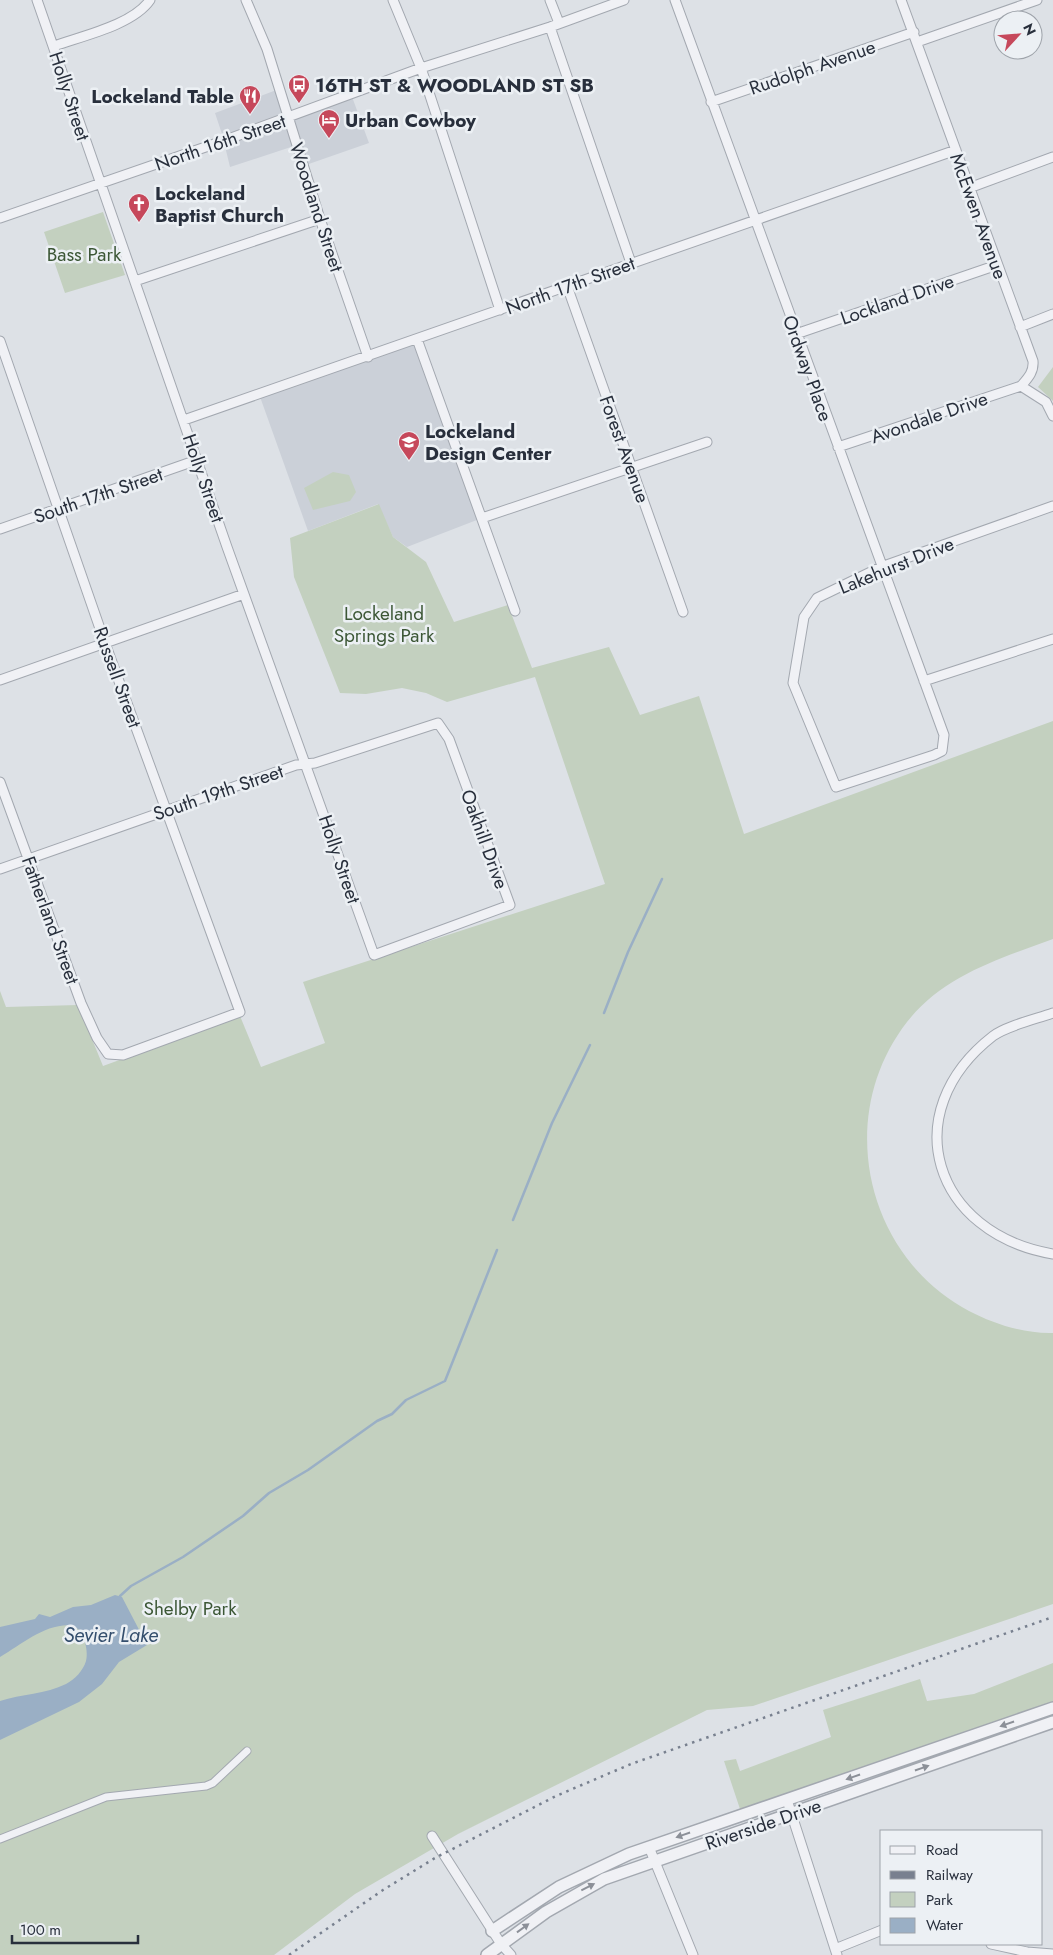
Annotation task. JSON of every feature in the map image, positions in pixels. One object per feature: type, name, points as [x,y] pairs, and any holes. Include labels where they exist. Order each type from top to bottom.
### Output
[{"type":"street","name":"Holly Street","points":[[37,0],[244,594],[307,764],[374,955]]},
{"type":"street","points":[[54,46],[126,20],[138,13],[150,0]]},
{"type":"street","name":"Woodland Street","points":[[246,0],[267,50],[320,219],[368,357]]},
{"type":"street","points":[[393,0],[420,68],[500,310]]},
{"type":"street","points":[[550,0],[559,23]]},
{"type":"street","name":"North 16th Street","points":[[0,218],[288,118],[420,68],[550,27],[624,0]]},
{"type":"street","name":"Ordway Place","points":[[675,0],[944,735]]},
{"type":"street","name":"McEwen Avenue","points":[[902,0],[1034,368],[1021,386]]},
{"type":"street","points":[[917,42],[1037,0]]},
{"type":"street","points":[[550,27],[631,263]]},
{"type":"street","name":"Rudolph Avenue","points":[[711,102],[914,32]]},
{"type":"street","name":"North 17th Street","points":[[184,420],[956,150]]},
{"type":"street","points":[[969,188],[1053,157]]},
{"type":"street","points":[[135,281],[320,219]]},
{"type":"street","name":"Lockland Drive","points":[[796,334],[997,265]]},
{"type":"street","name":"Forest Avenue","points":[[567,286],[683,612]]},
{"type":"street","points":[[1020,328],[1053,314]]},
{"type":"street","points":[[417,339],[515,611]]},
{"type":"street","name":"Russell Street","points":[[0,341],[105,643],[240,1012],[121,1055],[108,1054]]},
{"type":"street","points":[[1021,386],[1046,402],[1053,416]]},
{"type":"street","name":"Avondale Drive","points":[[838,448],[1021,386]]},
{"type":"street","points":[[482,518],[707,442]]},
{"type":"street","name":"South 17th Street","points":[[0,529],[197,460]]},
{"type":"street","name":"Lakehurst Drive","points":[[944,735],[942,751],[934,755],[836,787],[793,684],[804,617],[817,598],[881,567],[1053,506]]},
{"type":"street","points":[[0,680],[244,594]]},
{"type":"street","points":[[924,681],[1053,639]]},
{"type":"street","name":"South 19th Street","points":[[0,869],[296,765],[316,763],[438,723]]},
{"type":"street","name":"Oakhill Drive","points":[[374,955],[510,905],[449,739],[438,723]]},
{"type":"street","name":"Fatherland Street","points":[[0,782],[81,1003],[97,1038],[108,1054]]},
{"type":"street","points":[[1053,1013],[995,1035],[973,1054],[955,1076],[942,1102],[936,1133],[947,1181],[960,1204],[975,1221],[996,1236],[1034,1251],[1053,1254]]},
{"type":"street","name":"Riverside Drive","points":[[492,1931],[559,1887],[602,1865],[1053,1708]]},
{"type":"street","name":"Riverside Drive","points":[[487,1955],[577,1892],[604,1878],[1053,1722]]},
{"type":"street","points":[[0,1839],[106,1797],[206,1786],[213,1783],[247,1751]]},
{"type":"street","points":[[787,1800],[836,1952],[880,1931]]},
{"type":"street","points":[[432,1836],[492,1931],[511,1955]]},
{"type":"street","points":[[650,1847],[693,1955]]},
{"type":"street","points":[[996,1945],[1027,1952],[1053,1954]]},
{"type":"shaded area","points":[[279,89],[287,117],[351,94],[369,143],[303,166],[294,146],[230,167],[215,113]]},
{"type":"shaded area","points":[[417,339],[482,518],[407,547],[393,537],[378,504],[308,531],[259,394]]},
{"type":"green space","name":"Bass Park","points":[[103,212],[125,275],[65,293],[44,232]]},
{"type":"green space","points":[[1053,367],[1053,401],[1038,387]]},
{"type":"green space","points":[[333,472],[349,475],[356,492],[350,501],[313,510],[304,488]]},
{"type":"green space","points":[[379,504],[393,537],[426,562],[454,622],[508,605],[532,668],[609,647],[640,715],[699,696],[744,834],[1053,721],[1053,939],[993,962],[955,980],[922,1006],[907,1022],[884,1059],[871,1099],[867,1140],[872,1181],[884,1220],[905,1256],[933,1287],[969,1311],[989,1320],[1021,1330],[1053,1333],[1053,1604],[753,1706],[707,1710],[458,1834],[355,1894],[274,1955],[0,1955],[0,991],[6,1007],[78,1005],[103,1066],[240,1016],[261,1067],[325,1043],[303,982],[605,884],[535,677],[447,702],[426,693],[402,688],[366,694],[340,693],[294,577],[290,538]]},
{"type":"green space","points":[[1053,1663],[1053,1703],[740,1809],[724,1761],[736,1759],[740,1771],[831,1737],[823,1710],[920,1679],[927,1701],[974,1694]]},
{"type":"water","name":"Sevier Lake","points":[[115,1595],[122,1597],[147,1645],[119,1662],[102,1684],[79,1702],[0,1740],[0,1701],[50,1690],[66,1684],[85,1665],[87,1651],[81,1633],[78,1629],[68,1625],[41,1632],[0,1657],[0,1627],[35,1619],[39,1614],[50,1617],[73,1607],[91,1605]]},
{"type":"waterway","points":[[604,1013],[628,952],[662,879]]},
{"type":"waterway","points":[[513,1220],[552,1123],[590,1045]]},
{"type":"waterway","points":[[120,1596],[131,1586],[183,1557],[243,1516],[269,1493],[308,1470],[377,1421],[392,1414],[406,1400],[445,1381],[497,1250]]},
{"type":"railway","points":[[289,1955],[383,1890],[435,1858],[556,1796],[631,1764],[1053,1617]]},
{"type":"place","name":"16TH ST & WOODLAND ST SB","points":[[299,104]]},
{"type":"place","name":"Lockeland Table","points":[[250,115]]},
{"type":"place","name":"Urban Cowboy","points":[[329,139]]},
{"type":"place","name":"Lockeland Baptist Church","points":[[139,223]]},
{"type":"place","name":"Lockeland Design Center","points":[[409,461]]},
{"type":"park label","name":"Lockeland Springs Park","points":[[384,624]]},
{"type":"park label","name":"Shelby Park","points":[[190,1608]]}]
